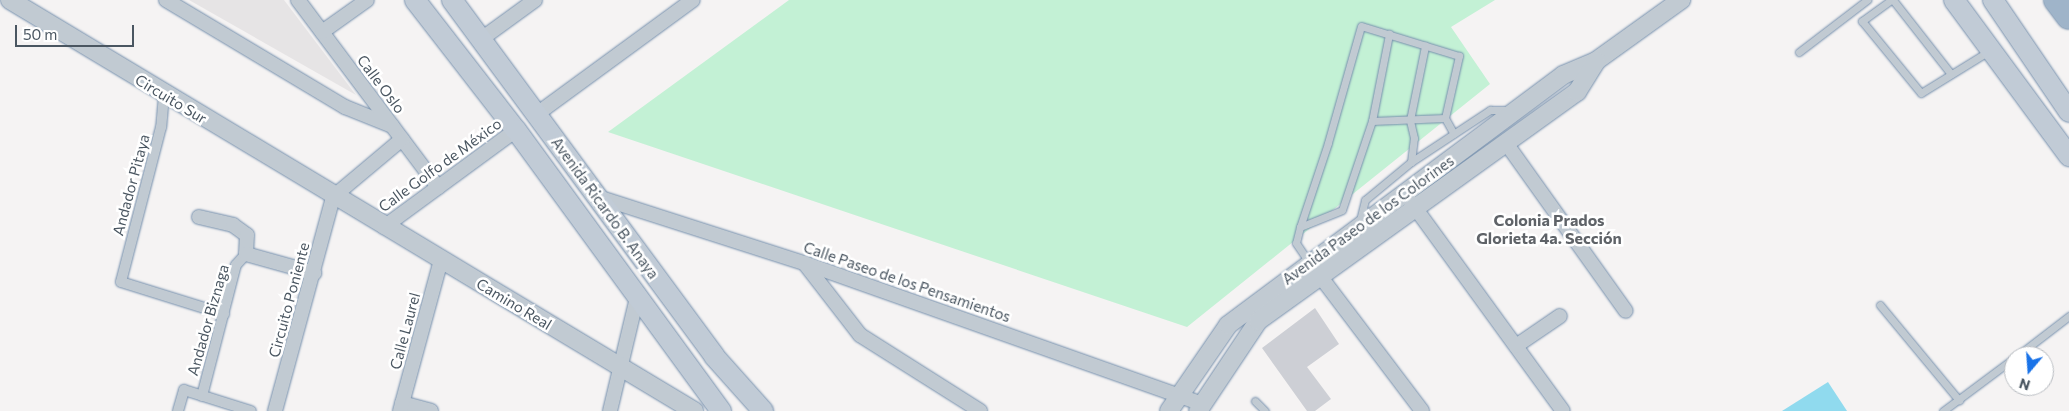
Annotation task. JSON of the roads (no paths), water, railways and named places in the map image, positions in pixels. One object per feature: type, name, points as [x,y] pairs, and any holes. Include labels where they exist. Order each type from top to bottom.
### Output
[{"type":"highway","points":[[2056,0],[2069,17]]},
{"type":"main road","name":"Avenida Ricardo B. Anaya","points":[[415,0],[516,130],[721,411]]},
{"type":"main road","name":"Avenida Ricardo B. Anaya","points":[[452,0],[714,356],[764,411]]},
{"type":"main road","points":[[1954,0],[2069,156]]},
{"type":"main road","points":[[1993,0],[2069,112]]},
{"type":"street","name":"Circuito Sur","points":[[10,0],[333,197]]},
{"type":"street","points":[[166,0],[345,107],[392,126]]},
{"type":"street","name":"Calle Oslo","points":[[298,0],[438,187]]},
{"type":"street","points":[[322,32],[367,0]]},
{"type":"street","points":[[480,40],[535,0]]},
{"type":"street","points":[[537,114],[693,0]]},
{"type":"street","name":"Avenida Paseo de los Colorines","points":[[1169,411],[1228,325],[1358,225],[1541,94],[1564,75],[1596,61],[1681,0]]},
{"type":"street","name":"Avenida Paseo de los Colorines","points":[[1200,407],[1258,321],[1576,92],[1596,61]]},
{"type":"street","points":[[1564,75],[1576,92]]},
{"type":"street","points":[[1541,94],[1553,109]]},
{"type":"street","name":"Andador Pitaya","points":[[164,95],[161,127],[121,282],[224,314]]},
{"type":"street","name":"Calle Golfo de México","points":[[384,227],[516,130]]},
{"type":"street","points":[[333,197],[402,140]]},
{"type":"street","points":[[1506,143],[1626,311]]},
{"type":"street","points":[[1405,193],[1564,411]]},
{"type":"street","name":"Camino Real","points":[[333,197],[694,411]]},
{"type":"street","name":"Circuito Poniente","points":[[277,410],[333,197]]},
{"type":"street","name":"Calle Paseo de los Pensamientos","points":[[598,197],[804,263],[1180,395],[1200,407]]},
{"type":"street","points":[[200,217],[233,225],[247,235],[246,254],[314,273]]},
{"type":"street","name":"Andador Biznaga","points":[[178,411],[184,390],[202,396],[236,265],[246,254]]},
{"type":"street","name":"Calle Laurel","points":[[401,407],[441,260]]},
{"type":"street","points":[[1309,262],[1422,411]]},
{"type":"street","points":[[804,263],[860,335],[980,411]]},
{"type":"street","points":[[610,411],[637,298]]},
{"type":"street","points":[[1516,346],[1560,316]]},
{"type":"street","points":[[202,396],[251,411]]},
{"type":"street","points":[[401,407],[431,411]]},
{"type":"lane","points":[[1799,52],[1867,0]]},
{"type":"lane","points":[[1874,0],[1880,8]]},
{"type":"lane","points":[[1951,74],[1892,0],[1862,21],[1921,93],[1991,50]]},
{"type":"lane","points":[[1309,262],[1296,243],[1328,143],[1361,26],[1459,56],[1445,118],[1454,134]]},
{"type":"lane","points":[[1300,227],[1342,210],[1372,121],[1389,34]]},
{"type":"lane","points":[[1411,162],[1414,138],[1410,120],[1425,46]]},
{"type":"lane","points":[[1358,225],[1365,200],[1411,162],[1490,110],[1519,110]]},
{"type":"lane","points":[[1372,121],[1445,118]]},
{"type":"lane","points":[[1880,305],[1959,400]]},
{"type":"lane","points":[[2029,346],[2069,316]]},
{"type":"lane","points":[[1943,411],[2004,365]]},
{"type":"lane","points":[[1255,401],[1264,411]]},
{"type":"water","points":[[1828,382],[1847,411],[1782,411]]},
{"type":"district","name":"Colonia Prados Glorieta 4a. Sección","points":[[1549,229]]}]
